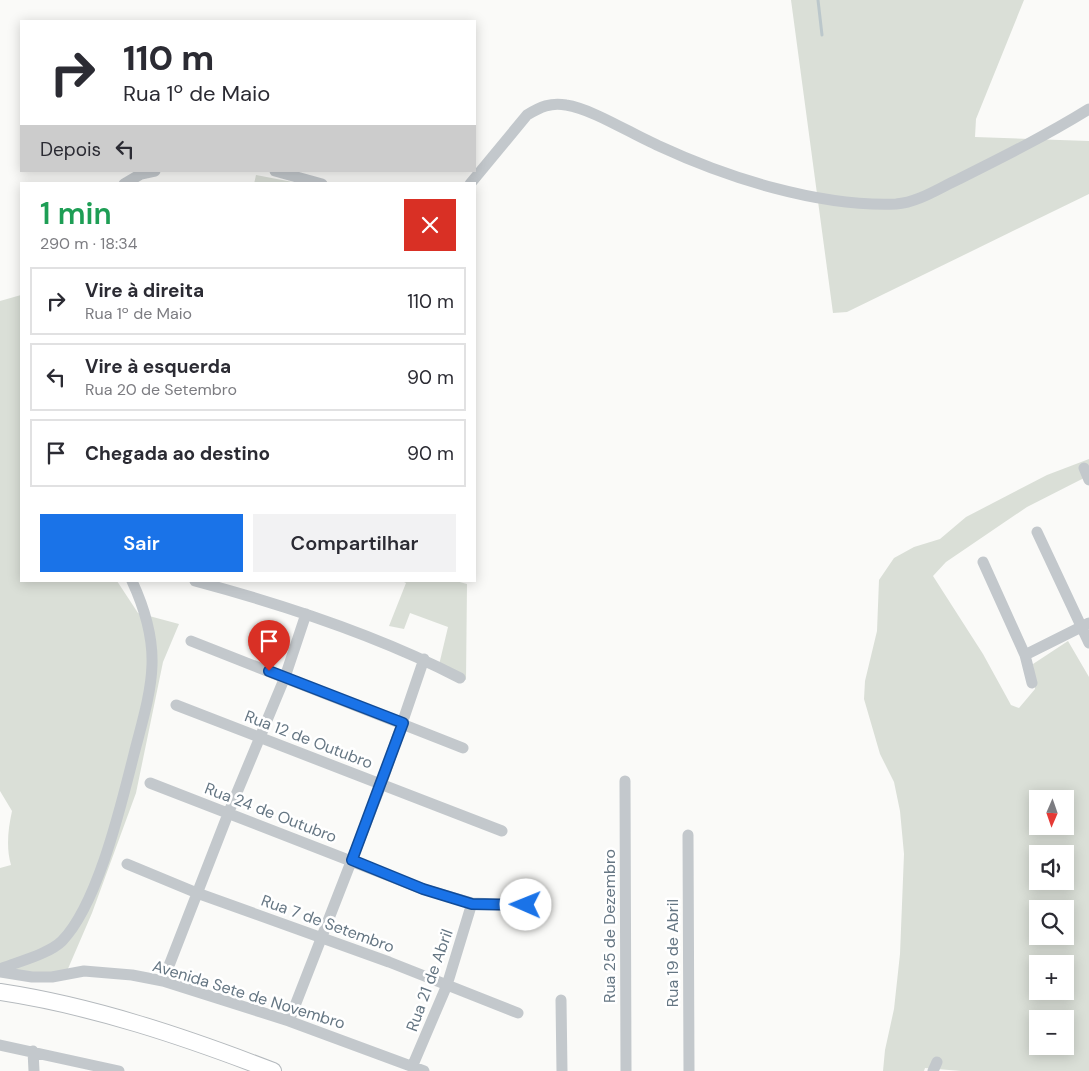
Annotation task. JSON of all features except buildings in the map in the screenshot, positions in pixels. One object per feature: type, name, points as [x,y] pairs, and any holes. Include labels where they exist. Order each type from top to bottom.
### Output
[{"type":"highway","points":[[0,992],[46,1000],[142,1026],[272,1071]]},
{"type":"street","points":[[472,182],[527,115],[538,107],[552,104],[586,110],[652,144],[708,166],[788,190],[820,198],[856,202],[908,202],[1013,152],[1089,109]]},
{"type":"street","points":[[128,182],[142,174],[151,172]]},
{"type":"street","points":[[279,172],[315,182]]},
{"type":"street","points":[[1084,468],[1089,480]]},
{"type":"street","points":[[1037,532],[1085,625],[1089,642]]},
{"type":"street","points":[[983,562],[1025,655],[1032,683]]},
{"type":"street","points":[[0,970],[62,942],[80,914],[98,876],[119,811],[148,692],[152,665],[148,624],[132,582]]},
{"type":"street","points":[[198,582],[306,614],[424,659],[460,678]]},
{"type":"street","points":[[163,981],[228,814],[285,677],[306,614]]},
{"type":"street","points":[[1025,655],[1085,625]]},
{"type":"street","points":[[190,641],[463,748]]},
{"type":"street","points":[[289,1021],[381,784],[424,659]]},
{"type":"street","name":"Rua 12 de Outubro","points":[[176,705],[502,831]]},
{"type":"street","name":"Rua 25 de Dezembro","points":[[625,781],[626,1071]]},
{"type":"street","name":"Rua 24 de Outubro","points":[[150,782],[423,889],[472,904],[526,905]]},
{"type":"street","name":"Rua 19 de Abril","points":[[688,835],[688,1071]]},
{"type":"street","name":"Rua 7 de Setembro","points":[[127,864],[197,893],[389,962],[518,1013]]},
{"type":"street","name":"Rua 21 de Abril","points":[[412,1067],[447,985],[472,904]]},
{"type":"street","name":"Avenida Sete de Novembro","points":[[0,970],[32,977],[52,977],[84,971],[132,975],[163,981],[289,1021],[424,1071]]},
{"type":"street","points":[[561,1000],[562,1071]]},
{"type":"street","points":[[0,1044],[32,1050],[97,1068],[119,1071]]},
{"type":"street","points":[[32,1050],[34,1071]]},
{"type":"shaded area","points":[[791,0],[1024,0],[976,119],[975,137],[1089,141],[1089,194],[847,312],[833,313]]},
{"type":"shaded area","points":[[256,175],[293,182],[254,182]]},
{"type":"shaded area","points":[[20,295],[20,582],[118,582],[138,613],[179,624],[163,662],[136,793],[92,913],[64,978],[0,968],[0,868],[11,865],[8,852],[8,838],[12,811],[0,791],[0,301]]},
{"type":"shaded area","points":[[1089,459],[1089,478],[1084,478],[1027,507],[946,562],[933,576],[983,654],[1011,705],[1019,708],[1035,689],[1033,664],[1068,641],[1089,677],[1089,1071],[961,1071],[925,1068],[924,1071],[883,1071],[885,1050],[894,1009],[900,954],[904,854],[900,811],[894,782],[880,754],[864,699],[865,681],[877,631],[879,580],[894,558],[914,547],[940,539],[966,517],[1047,475]]},
{"type":"shaded area","points":[[404,582],[460,582],[467,584],[466,680],[439,665],[448,627],[410,613],[404,629],[389,626],[406,583]]},
{"type":"waterway","points":[[818,0],[822,35]]},
{"type":"route","points":[[269,671],[403,723],[352,860],[423,889],[472,904],[526,905]]}]
